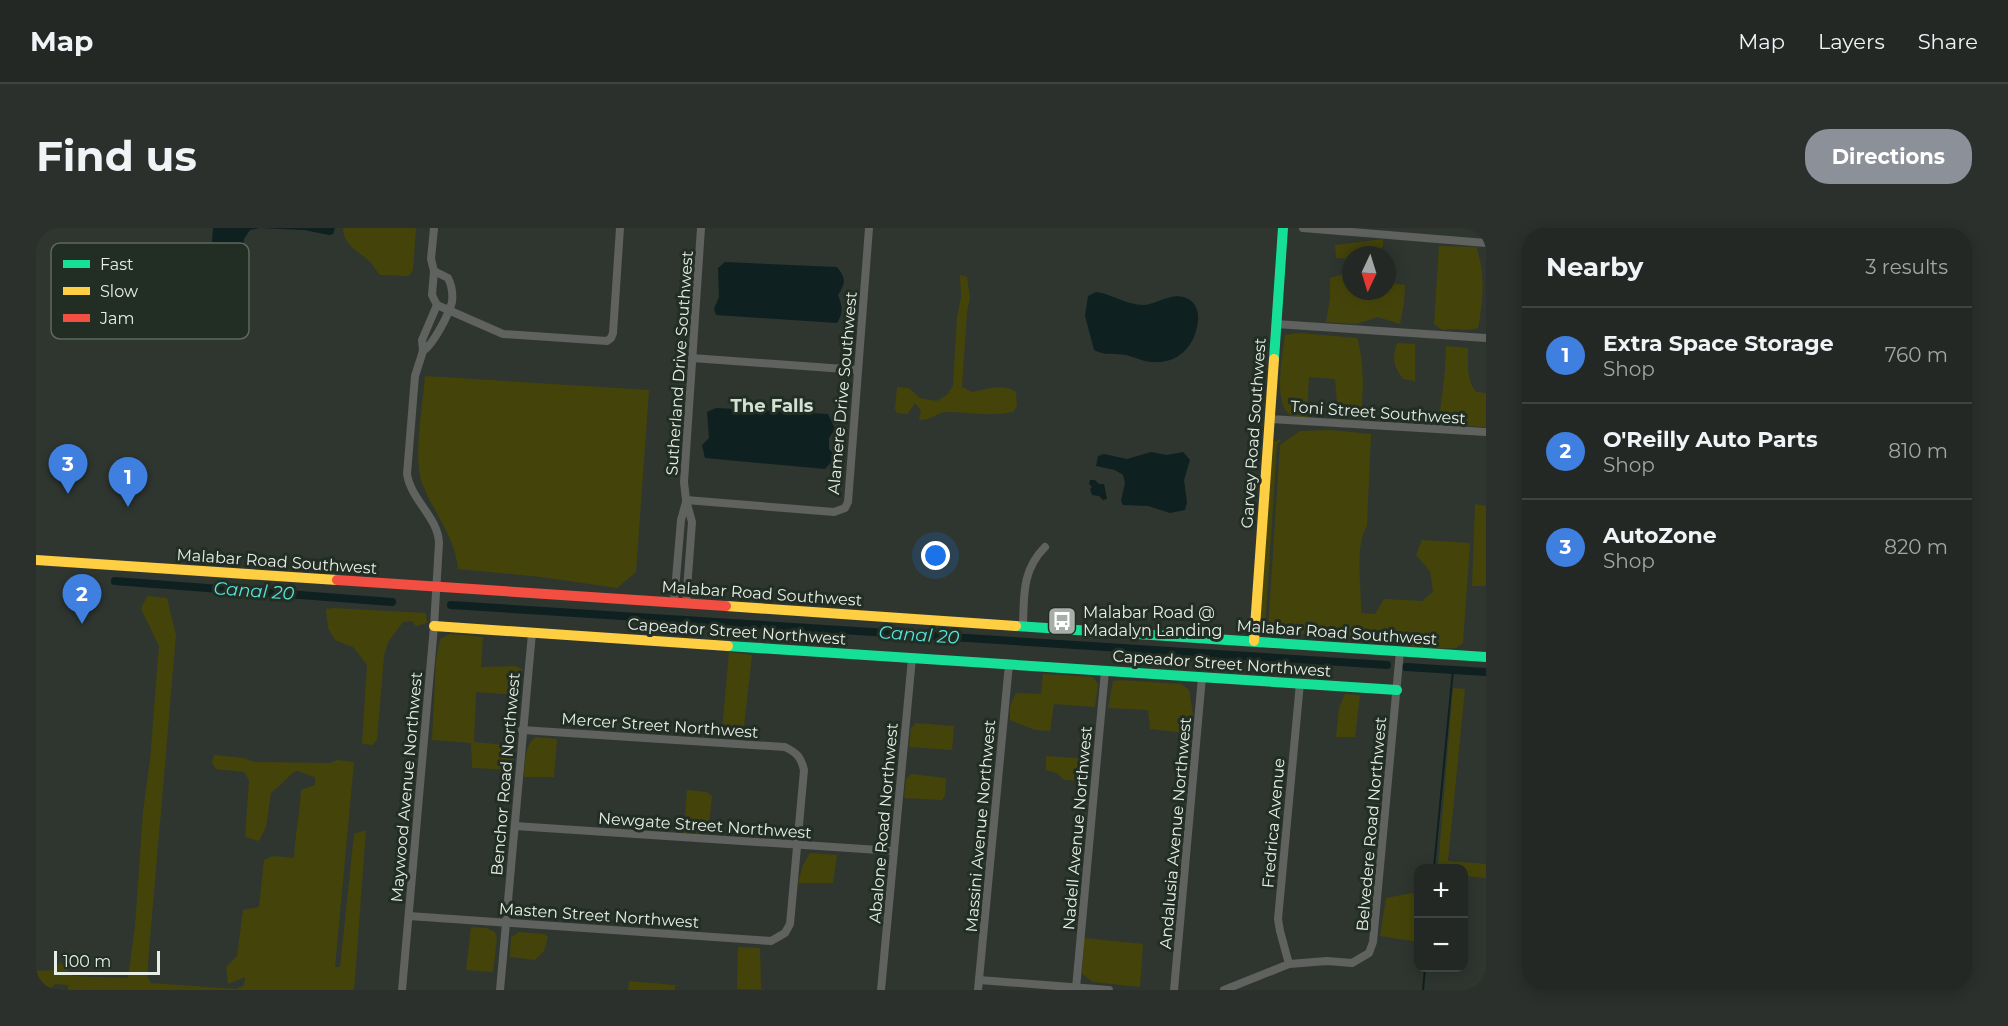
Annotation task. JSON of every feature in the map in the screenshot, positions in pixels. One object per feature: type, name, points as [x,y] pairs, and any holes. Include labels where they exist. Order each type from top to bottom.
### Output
[{"type":"main road","name":"Garvey Road Southwest","points":[[1254,641],[1283,228]]},
{"type":"main road","name":"Malabar Road Southwest","points":[[36,560],[1486,657]]},
{"type":"main road","name":"Capeador Street Northwest","points":[[434,626],[1397,690]]},
{"type":"street","points":[[434,228],[431,259],[434,271],[432,295],[437,305],[503,334],[607,341],[613,333],[620,228]]},
{"type":"street","name":"Sutherland Drive Southwest","points":[[686,603],[692,522],[684,482],[701,228]]},
{"type":"street","name":"Alamere Drive Southwest","points":[[686,500],[833,512],[844,508],[848,502],[868,228]]},
{"type":"street","points":[[1303,228],[1486,243]]},
{"type":"street","points":[[423,351],[432,344],[452,302],[451,285],[448,278],[434,271]]},
{"type":"street","name":"Maywood Avenue Northwest","points":[[402,990],[434,626],[439,533],[411,486],[407,474],[415,376],[423,351],[422,340],[437,305]]},
{"type":"street","points":[[1276,324],[1486,339]]},
{"type":"street","points":[[692,358],[858,370]]},
{"type":"street","name":"Toni Street Southwest","points":[[1269,419],[1486,432]]},
{"type":"street","name":"Sutherland Drive Southwest","points":[[674,602],[681,520],[686,500]]},
{"type":"street","points":[[1023,626],[1028,570],[1045,547]]},
{"type":"street","name":"Benchor Road Northwest","points":[[500,990],[532,633]]},
{"type":"street","name":"Belvedere Road Northwest","points":[[1224,990],[1289,964],[1327,961],[1352,963],[1369,953],[1373,942],[1400,651]]},
{"type":"street","name":"Abalone Road Northwest","points":[[881,990],[912,658]]},
{"type":"street","name":"Massini Avenue Northwest","points":[[978,990],[1009,664]]},
{"type":"street","name":"Nadell Avenue Northwest","points":[[1076,988],[1106,671]]},
{"type":"street","name":"Andalusia Avenue Northwest","points":[[1174,990],[1202,678]]},
{"type":"street","name":"Fredrica Avenue","points":[[1289,964],[1278,919],[1300,683]]},
{"type":"street","name":"Mercer Street Northwest","points":[[522,730],[784,747],[795,752],[801,759],[804,770],[797,845]]},
{"type":"street","name":"Newgate Street Northwest","points":[[514,826],[894,851]]},
{"type":"street","name":"Masten Street Northwest","points":[[409,916],[771,941],[785,933],[790,924],[797,845]]},
{"type":"street","points":[[979,980],[1109,990]]},
{"type":"shaded area","points":[[213,228],[260,228],[250,230],[244,243],[212,243]]},
{"type":"shaded area","points":[[260,228],[335,228],[333,234],[329,235],[304,230]]},
{"type":"shaded area","points":[[343,228],[416,228],[413,270],[409,276],[380,275],[369,261],[348,242]]},
{"type":"shaded area","points":[[1383,239],[1383,246],[1342,246],[1342,258],[1336,258],[1335,245]]},
{"type":"shaded area","points":[[1439,246],[1476,247],[1483,288],[1478,328],[1442,330],[1434,324]]},
{"type":"shaded area","points":[[725,262],[837,267],[844,281],[838,295],[842,309],[841,316],[837,323],[716,315],[714,309],[719,297],[718,268]]},
{"type":"shaded area","points":[[1342,274],[1342,300],[1396,300],[1396,284],[1405,285],[1400,324],[1378,317],[1356,324],[1326,322],[1330,299],[1330,278]]},
{"type":"shaded area","points":[[960,275],[967,277],[970,298],[962,387],[972,392],[994,388],[1011,389],[1016,392],[1017,406],[1013,412],[988,414],[946,412],[919,420],[921,410],[915,403],[907,414],[897,413],[895,409],[897,387],[909,388],[920,398],[937,401],[947,395],[953,386],[957,317],[961,297]]},
{"type":"shaded area","points":[[1096,292],[1139,305],[1178,296],[1190,300],[1195,306],[1198,320],[1190,345],[1178,356],[1162,362],[1146,361],[1126,355],[1106,354],[1094,350],[1085,316],[1088,296]]},
{"type":"shaded area","points":[[1299,333],[1357,338],[1363,388],[1361,418],[1338,415],[1335,379],[1309,377],[1307,417],[1293,416],[1284,408],[1281,399],[1280,376],[1285,335]]},
{"type":"shaded area","points":[[1397,343],[1415,344],[1415,381],[1403,379],[1395,366],[1394,353]]},
{"type":"shaded area","points":[[1446,346],[1468,348],[1468,371],[1473,387],[1476,392],[1486,393],[1486,427],[1447,425],[1439,421]]},
{"type":"shaded area","points":[[425,376],[649,390],[636,572],[617,588],[541,577],[458,569],[453,547],[422,483],[419,472],[418,446]]},
{"type":"shaded area","points":[[716,408],[828,414],[835,429],[829,438],[829,449],[836,457],[825,469],[705,458],[702,445],[709,438],[707,412]]},
{"type":"shaded area","points":[[1330,430],[1371,434],[1367,526],[1363,534],[1360,556],[1361,613],[1375,614],[1384,599],[1422,601],[1433,592],[1430,571],[1416,555],[1422,540],[1470,543],[1463,643],[1456,648],[1417,649],[1398,639],[1384,637],[1362,640],[1268,629],[1280,445],[1300,431]]},
{"type":"shaded area","points":[[1282,439],[1277,445],[1265,628],[1266,632],[1271,633],[1258,632],[1272,442]]},
{"type":"shaded area","points":[[1151,452],[1167,455],[1183,452],[1190,460],[1184,480],[1187,502],[1185,510],[1170,513],[1148,506],[1123,505],[1121,501],[1125,483],[1123,475],[1115,470],[1096,466],[1098,456],[1104,454],[1127,459]]},
{"type":"shaded area","points":[[1090,480],[1104,484],[1107,499],[1103,500],[1099,496],[1092,495]]},
{"type":"shaded area","points":[[1475,504],[1486,506],[1486,586],[1472,586]]},
{"type":"shaded area","points":[[147,596],[167,598],[176,635],[148,978],[151,983],[236,989],[244,985],[245,977],[228,984],[226,967],[237,956],[243,910],[259,907],[264,860],[273,856],[294,858],[301,790],[315,785],[315,777],[296,771],[271,793],[266,827],[259,841],[245,837],[249,780],[244,772],[216,769],[212,763],[214,755],[243,758],[255,762],[330,763],[337,760],[354,762],[335,967],[340,967],[354,834],[366,830],[354,990],[68,990],[68,985],[55,984],[50,990],[36,990],[36,971],[55,970],[60,962],[73,976],[128,978],[135,926],[159,646],[141,609]]},
{"type":"shaded area","points":[[326,609],[426,613],[427,623],[416,626],[412,621],[403,622],[388,642],[384,656],[377,739],[373,745],[362,744],[367,665],[353,647],[335,640],[328,628]]},
{"type":"shaded area","points":[[449,634],[483,637],[481,667],[515,666],[522,669],[518,695],[476,692],[474,742],[515,746],[513,770],[472,768],[471,743],[432,740],[436,660],[440,639]]},
{"type":"shaded area","points":[[729,652],[752,655],[743,735],[735,738],[722,731]]},
{"type":"shaded area","points":[[1043,674],[1093,677],[1098,684],[1095,707],[1054,704],[1050,731],[1035,730],[1010,720],[1010,706],[1016,693],[1041,694]]},
{"type":"shaded area","points":[[1113,681],[1181,684],[1189,690],[1193,714],[1187,733],[1150,729],[1148,710],[1108,708]]},
{"type":"shaded area","points":[[1453,688],[1465,689],[1448,861],[1486,864],[1486,878],[1468,876],[1468,864],[1438,864]]},
{"type":"shaded area","points":[[1345,694],[1360,695],[1355,737],[1336,737],[1339,708]]},
{"type":"shaded area","points":[[916,723],[954,726],[952,750],[909,747],[911,728]]},
{"type":"shaded area","points":[[536,737],[557,739],[554,777],[524,777],[527,750]]},
{"type":"shaded area","points":[[1046,756],[1088,759],[1085,781],[1064,780],[1057,773],[1046,770]]},
{"type":"shaded area","points":[[911,774],[946,778],[945,795],[942,800],[904,798],[906,779]]},
{"type":"shaded area","points":[[687,790],[707,792],[712,796],[708,833],[684,833]]},
{"type":"shaded area","points":[[810,853],[837,855],[833,883],[798,883],[803,865]]},
{"type":"shaded area","points":[[1414,894],[1414,941],[1380,936],[1386,898]]},
{"type":"shaded area","points":[[471,927],[486,928],[495,932],[497,938],[493,972],[466,970]]},
{"type":"shaded area","points":[[519,932],[544,934],[548,937],[544,951],[535,960],[510,957],[511,937]]},
{"type":"shaded area","points":[[1084,938],[1143,944],[1140,987],[1093,982],[1082,974]]},
{"type":"shaded area","points":[[738,947],[760,948],[761,989],[766,990],[737,989]]},
{"type":"shaded area","points":[[629,981],[675,985],[675,990],[628,990]]},
{"type":"waterway","name":"Canal 20","points":[[115,581],[392,602]]},
{"type":"waterway","name":"Canal 20","points":[[451,605],[1387,665]]},
{"type":"waterway","name":"Canal 20","points":[[1406,667],[1486,672]]},
{"type":"waterway","points":[[1434,864],[1453,670]]},
{"type":"waterway","points":[[1423,990],[1425,972]]},
{"type":"traffic: fast","points":[[1274,359],[1283,228]]},
{"type":"traffic: fast","points":[[1016,626],[1486,657]]},
{"type":"traffic: fast","points":[[728,646],[1397,690]]},
{"type":"traffic: slow","points":[[1254,641],[1274,359]]},
{"type":"traffic: slow","points":[[36,560],[337,580]]},
{"type":"traffic: slow","points":[[726,606],[1016,626]]},
{"type":"traffic: slow","points":[[434,626],[728,646]]},
{"type":"traffic: jam","points":[[337,580],[726,606]]},
{"type":"place","name":"AutoZone","points":[[68,494]]},
{"type":"place","name":"Extra Space Storage","points":[[128,507]]},
{"type":"place","name":"Malabar Road @ Madalyn Landing","points":[[1062,621]]},
{"type":"place","name":"O'Reilly Auto Parts","points":[[82,624]]},
{"type":"district","name":"The Falls","points":[[772,406]]}]
